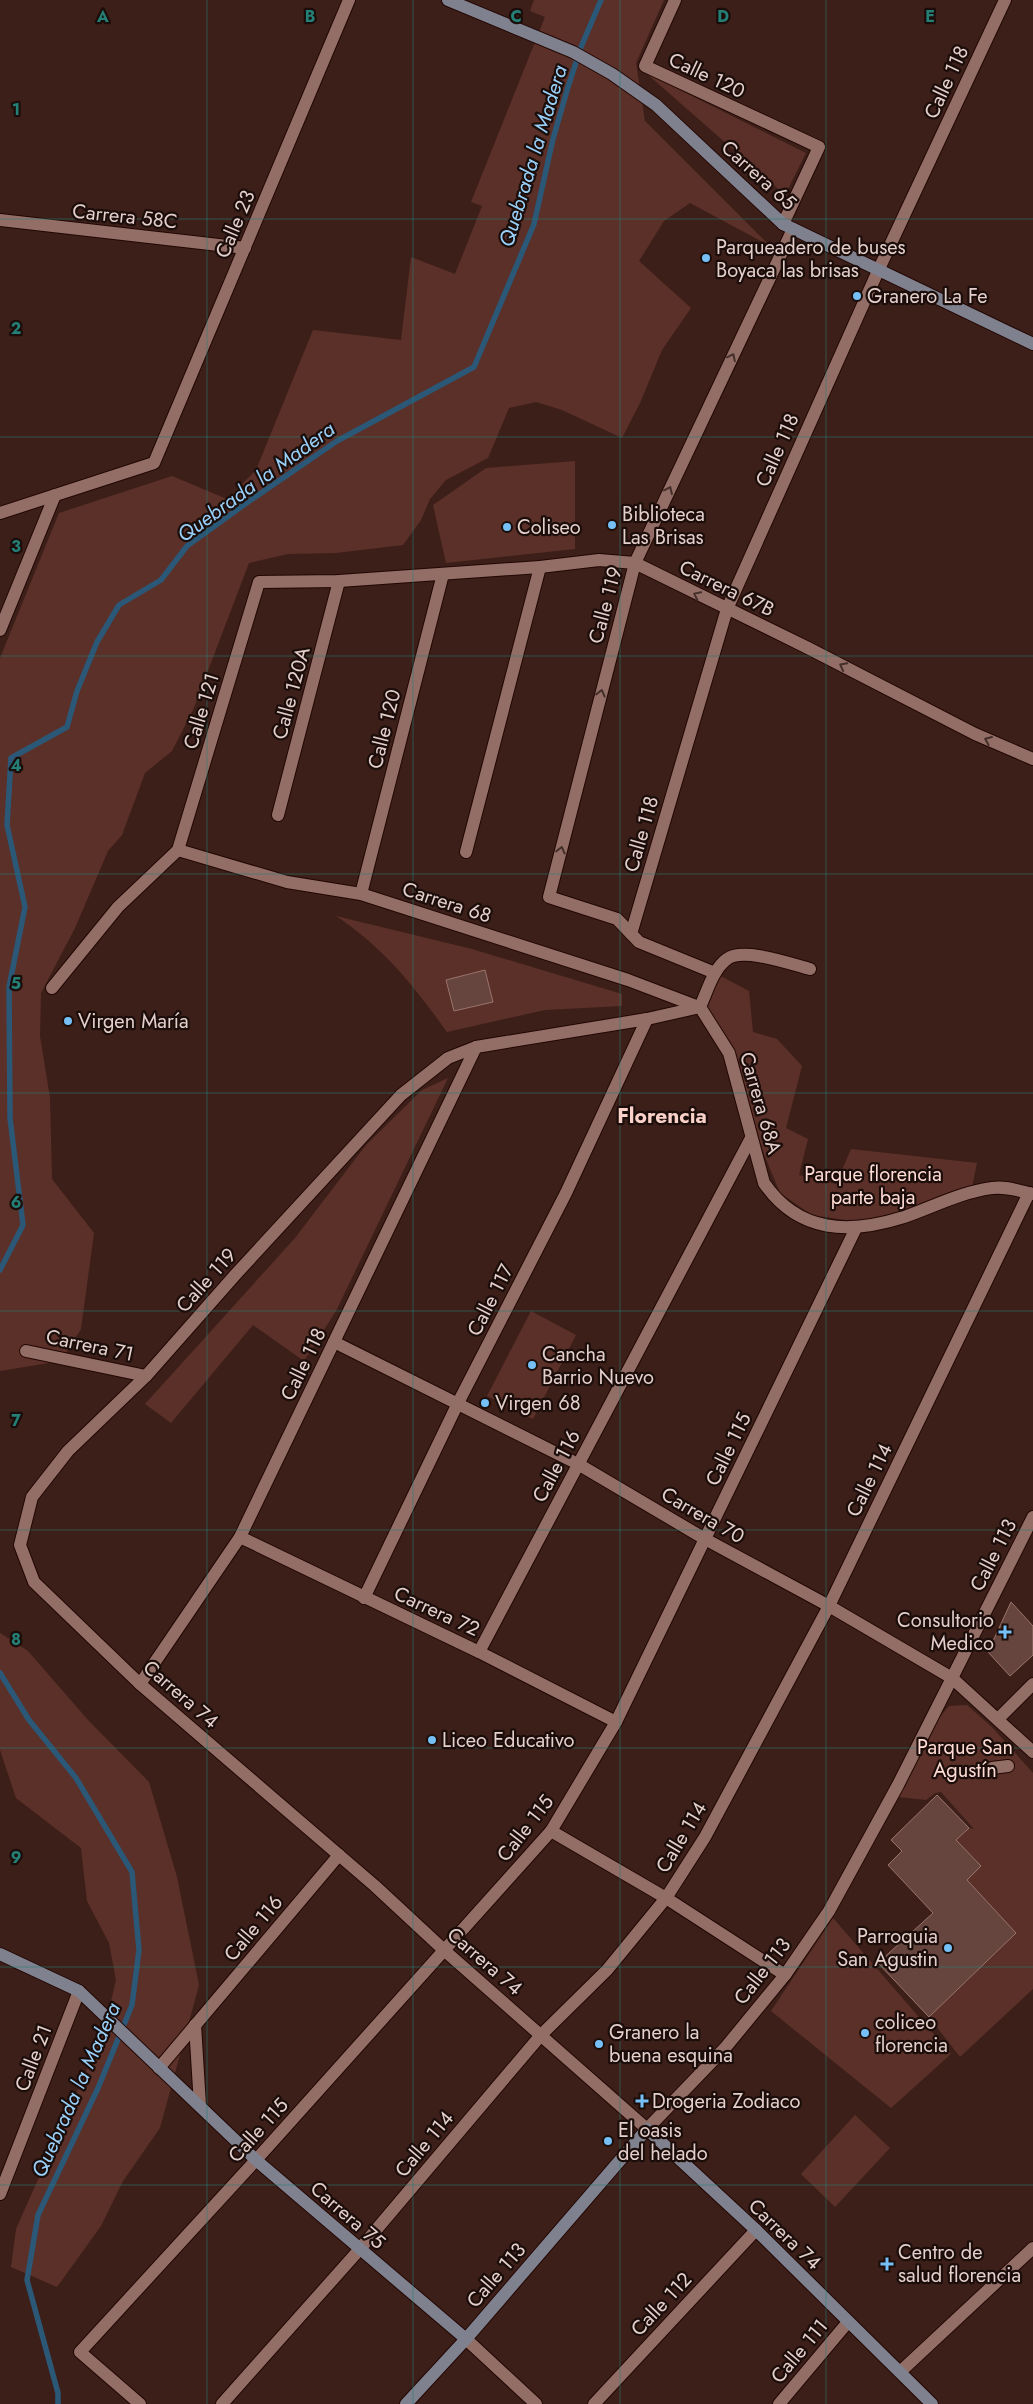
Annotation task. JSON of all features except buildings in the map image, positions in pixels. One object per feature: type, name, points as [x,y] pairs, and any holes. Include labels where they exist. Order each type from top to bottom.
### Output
[{"type":"main road","name":"Carrera 65","points":[[448,0],[593,62],[656,105],[788,227],[1033,344]]},
{"type":"main road","name":"Carrera 75","points":[[0,1954],[79,1991],[256,2160],[466,2340]]},
{"type":"main road","name":"Carrera 74","points":[[647,2129],[756,2230],[932,2404]]},
{"type":"main road","name":"Calle 113","points":[[406,2404],[466,2340],[647,2129]]},
{"type":"street","name":"Calle 23","points":[[55,495],[154,463],[349,0]]},
{"type":"street","name":"Calle 120","points":[[675,0],[644,66],[819,147]]},
{"type":"street","name":"Calle 118","points":[[631,934],[727,609],[878,270],[1005,0]]},
{"type":"street","name":"Calle 119","points":[[631,934],[617,919],[549,897],[635,564],[788,227],[819,147]]},
{"type":"street","name":"Carrera 58C","points":[[0,220],[245,248]]},
{"type":"street","points":[[0,513],[55,495]]},
{"type":"street","points":[[0,630],[55,495]]},
{"type":"street","name":"Carrera 67B","points":[[259,582],[339,581],[540,567],[599,560],[635,564],[808,648],[975,734],[1033,759]]},
{"type":"street","points":[[466,852],[540,567]]},
{"type":"street","name":"Calle 120","points":[[361,894],[443,574]]},
{"type":"street","name":"Calle 120A","points":[[278,815],[339,581]]},
{"type":"street","name":"Calle 121","points":[[178,850],[259,582]]},
{"type":"street","points":[[52,988],[118,907],[178,850]]},
{"type":"street","name":"Carrera 68","points":[[178,850],[287,882],[361,894],[628,980],[700,1007]]},
{"type":"street","points":[[631,934],[639,942],[715,973]]},
{"type":"street","points":[[476,1047],[647,1019],[700,1007],[715,973],[727,958],[746,954],[810,969]]},
{"type":"street","name":"Carrera 68A","points":[[700,1007],[729,1053],[764,1183],[776,1201],[800,1218],[826,1226],[856,1228],[904,1217],[971,1192],[1003,1187],[1031,1194]]},
{"type":"street","name":"Calle 117","points":[[364,1598],[458,1403],[566,1193],[647,1019]]},
{"type":"street","name":"Calle 119","points":[[20,1545],[32,1497],[68,1451],[146,1376],[236,1274],[401,1095],[448,1058],[476,1047]]},
{"type":"street","name":"Calle 118","points":[[140,1684],[240,1537],[476,1047]]},
{"type":"street","name":"Calle 116","points":[[479,1652],[752,1138]]},
{"type":"street","name":"Calle 114","points":[[222,2404],[359,2250],[541,2035],[607,1970],[666,1898],[705,1837],[829,1606],[1031,1194]]},
{"type":"street","name":"Calle 115","points":[[140,2404],[80,2352],[445,1951],[551,1831],[616,1722],[856,1228]]},
{"type":"street","name":"Carrera 70","points":[[334,1342],[578,1464],[705,1539],[829,1606],[952,1678],[999,1718],[1033,1752]]},
{"type":"street","name":"Carrera 71","points":[[26,1350],[146,1376]]},
{"type":"street","name":"Calle 113","points":[[647,2129],[725,2048],[785,1975],[829,1911],[898,1785],[1033,1518]]},
{"type":"street","name":"Carrera 72","points":[[240,1537],[479,1652],[616,1722]]},
{"type":"street","name":"Carrera 74","points":[[20,1545],[34,1582],[140,1684],[339,1855],[647,2129]]},
{"type":"street","points":[[999,1718],[1033,1684]]},
{"type":"street","points":[[992,1768],[1008,1766]]},
{"type":"street","points":[[551,1831],[666,1898],[785,1975]]},
{"type":"street","name":"Calle 116","points":[[159,2068],[339,1855]]},
{"type":"street","name":"Calle 21","points":[[0,2194],[79,1991]]},
{"type":"street","points":[[195,2025],[200,2105]]},
{"type":"street","name":"Calle 112","points":[[594,2404],[756,2230]]},
{"type":"street","points":[[900,2372],[1033,2248]]},
{"type":"street","name":"Calle 111","points":[[779,2404],[848,2322]]},
{"type":"street","name":"Carrera 75","points":[[466,2340],[536,2404]]},
{"type":"green space","points":[[534,0],[664,0],[636,63],[645,121],[770,246],[690,203],[664,221],[639,261],[691,308],[662,350],[640,403],[622,438],[562,410],[536,402],[509,408],[488,458],[446,480],[430,499],[421,520],[403,545],[336,553],[288,554],[249,563],[193,710],[172,751],[145,773],[122,835],[108,851],[75,928],[41,993],[40,1036],[50,1098],[52,1179],[94,1233],[81,1329],[61,1361],[0,1371],[0,658],[59,513],[172,476],[227,499],[256,470],[313,330],[401,340],[411,257],[455,274],[482,206],[471,202],[545,17],[530,11]]},
{"type":"green space","points":[[646,73],[806,153],[785,195]]},
{"type":"green space","name":"Coliseo","points":[[575,461],[575,549],[446,563],[433,505],[486,468]]},
{"type":"green space","points":[[336,916],[472,949],[622,994],[622,1006],[545,1010],[447,1032],[410,983],[384,955]]},
{"type":"green space","name":"Parque florencia parte baja","points":[[715,973],[749,991],[753,1032],[777,1039],[802,1066],[786,1128],[808,1139],[799,1175],[836,1184],[851,1149],[977,1163],[971,1192],[904,1217],[853,1221],[812,1215],[780,1193],[759,1142],[738,1059],[700,1007]]},
{"type":"green space","points":[[448,1078],[336,1311],[304,1361],[253,1325],[171,1423],[145,1404],[295,1238],[366,1145],[422,1090]]},
{"type":"green space","name":"Cancha Barrio Nuevo","points":[[531,1311],[576,1335],[533,1419],[487,1396]]},
{"type":"green space","points":[[0,1633],[28,1651],[88,1720],[149,1782],[177,1877],[199,1985],[160,2128],[123,2181],[101,2226],[57,2287],[11,2267],[16,2229],[104,2031],[116,1980],[109,1943],[87,1901],[81,1848],[16,1798],[0,1750]]},
{"type":"green space","name":"Parque San Agustín","points":[[967,1705],[993,1728],[1033,1773],[1033,1989],[960,2057],[929,2017],[1016,1933],[967,1880],[977,1862],[956,1840],[969,1828],[974,1829],[941,1792],[935,1793],[926,1800],[899,1797],[939,1718],[949,1706]]},
{"type":"green space","name":"coliceo florencia","points":[[833,1918],[951,2054],[891,2108],[771,2011]]},
{"type":"green space","points":[[855,2115],[890,2148],[835,2207],[801,2174]]},
{"type":"waterway","name":"Quebrada la Madera","points":[[0,1270],[23,1225],[10,1118],[9,987],[25,907],[7,825],[11,758],[67,727],[77,691],[97,642],[119,605],[161,580],[187,546],[337,441],[474,367],[534,224],[553,139],[568,87],[581,47],[601,0]]},
{"type":"waterway","name":"Quebrada la Madera","points":[[0,1673],[29,1720],[76,1778],[132,1872],[139,1950],[132,2005],[98,2088],[38,2215],[27,2280],[58,2393],[58,2404]]},
{"type":"place","name":"Parqueadero de buses Boyaca las brisas","points":[[706,258]]},
{"type":"place","name":"Granero La Fe","points":[[857,296]]},
{"type":"place","name":"Biblioteca Las Brisas","points":[[612,525]]},
{"type":"place","name":"Coliseo","points":[[507,527]]},
{"type":"place","name":"Virgen María","points":[[68,1021]]},
{"type":"place","name":"Cancha Barrio Nuevo","points":[[532,1365]]},
{"type":"place","name":"Virgen 68","points":[[485,1403]]},
{"type":"place","name":"Consultorio Medico","points":[[1005,1632]]},
{"type":"place","name":"Liceo Educativo","points":[[432,1740]]},
{"type":"place","name":"Parroquia San Agustin","points":[[948,1948]]},
{"type":"place","name":"coliceo florencia","points":[[865,2033]]},
{"type":"place","name":"Granero la buena esquina","points":[[599,2044]]},
{"type":"place","name":"Drogeria Zodiaco","points":[[642,2101]]},
{"type":"place","name":"El oasis del helado","points":[[608,2141]]},
{"type":"place","name":"Centro de salud florencia","points":[[887,2264]]},
{"type":"district","name":"Florencia","points":[[662,1116]]}]
